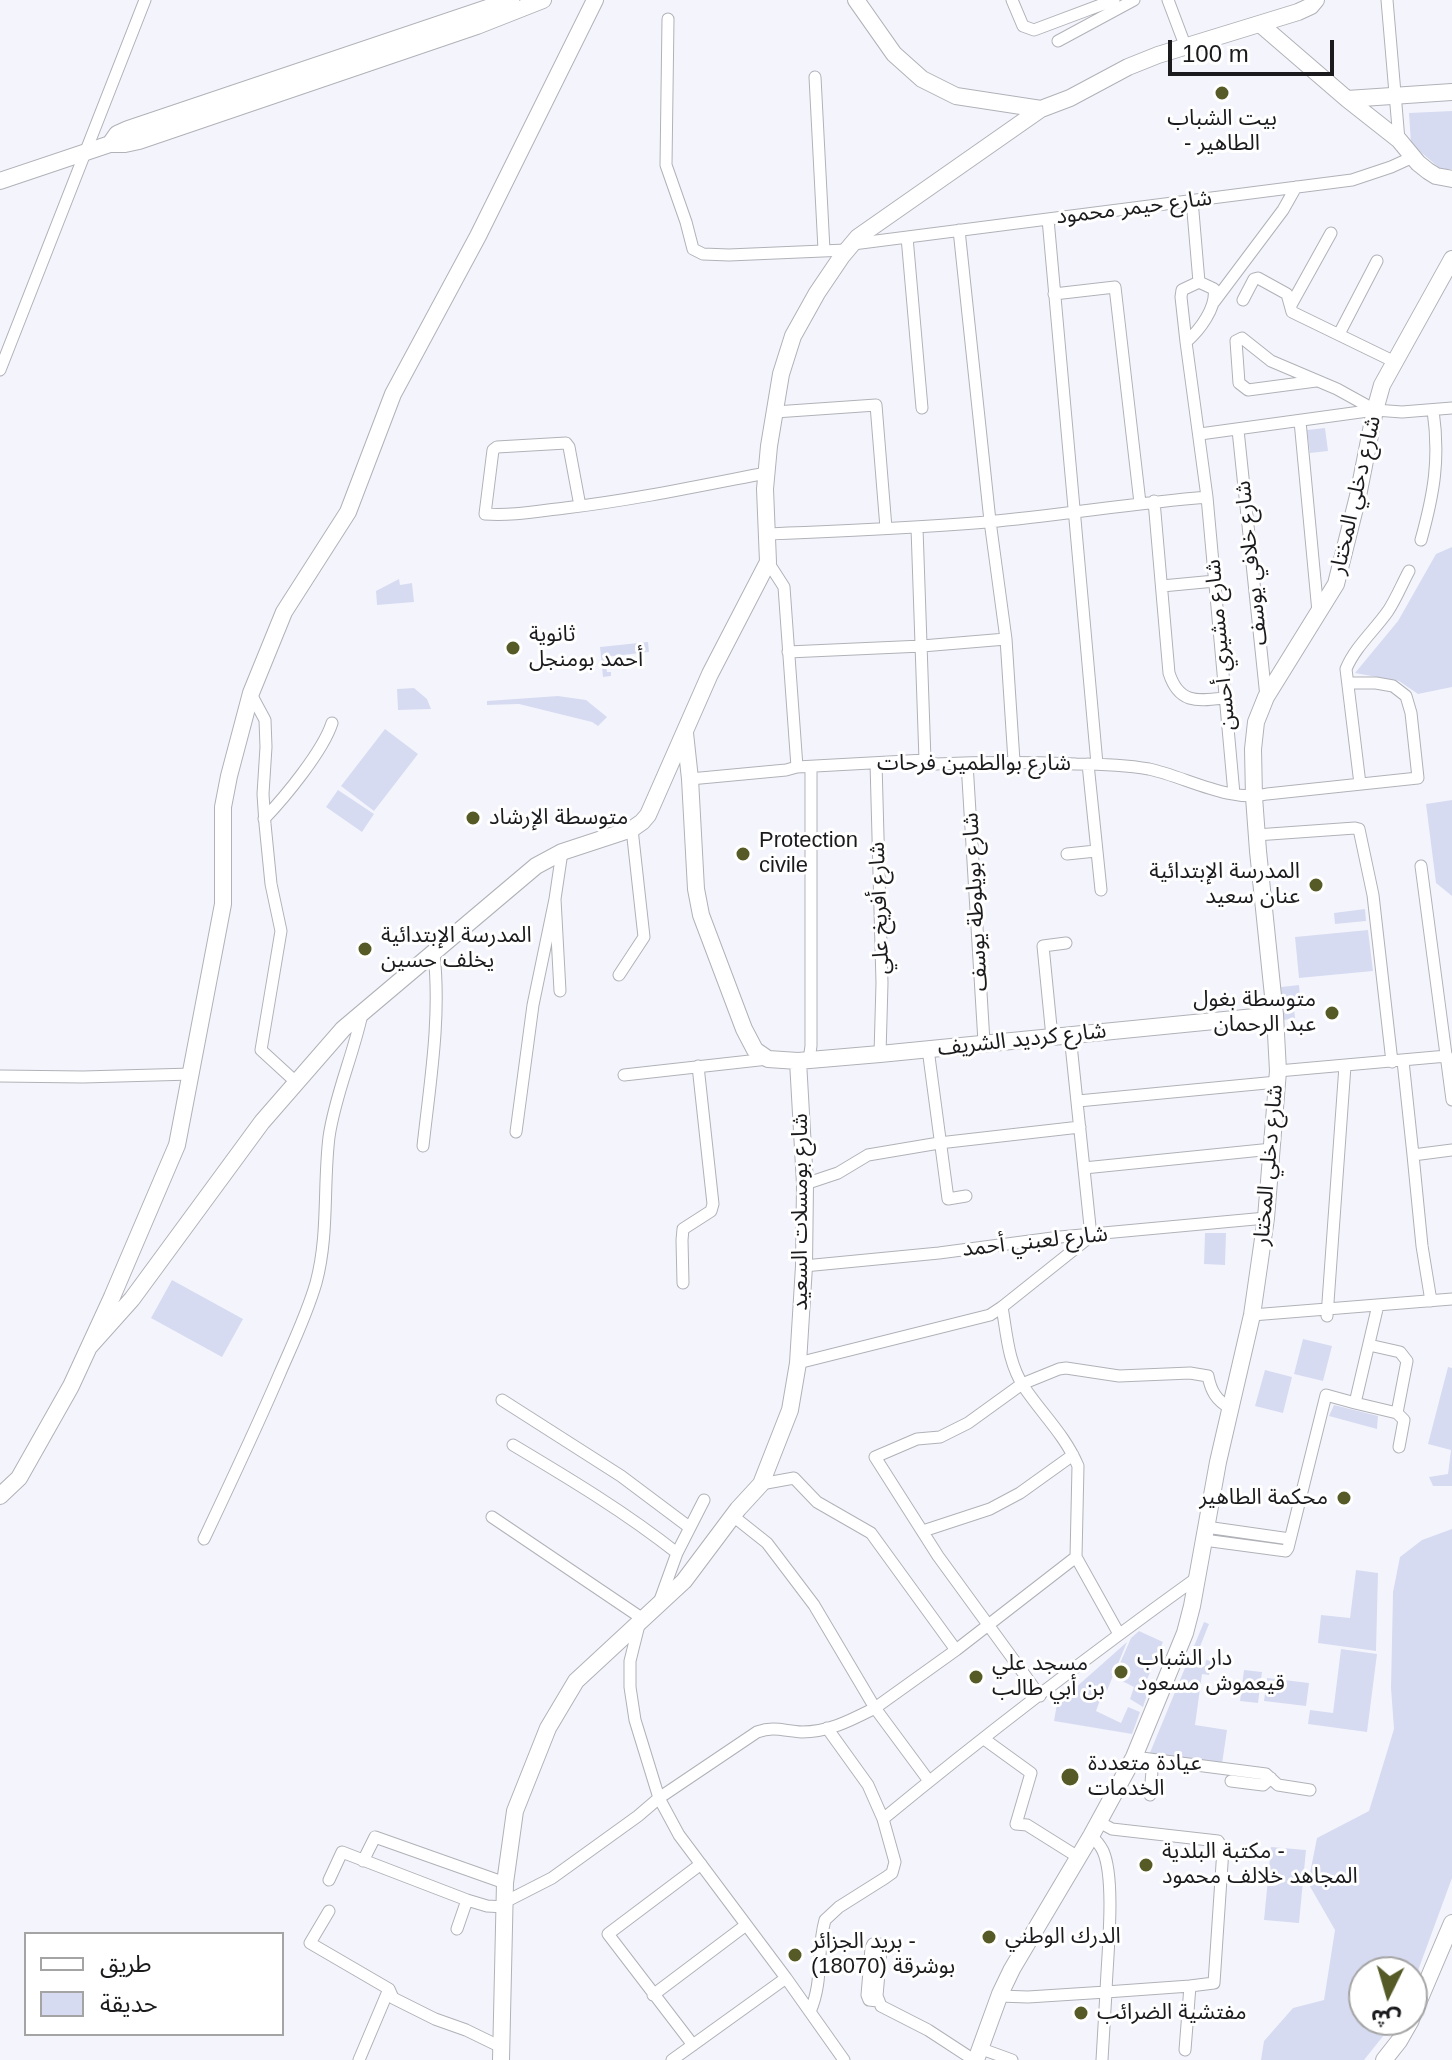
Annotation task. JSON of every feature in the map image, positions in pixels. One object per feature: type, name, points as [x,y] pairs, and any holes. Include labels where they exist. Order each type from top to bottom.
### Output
[{"type":"street","points":[[0,370],[145,0]]},
{"type":"street","points":[[110,144],[117,134],[128,129],[511,0]]},
{"type":"street","points":[[0,181],[110,144],[139,141],[477,26],[543,0]]},
{"type":"street","points":[[0,1496],[19,1478],[71,1386],[177,1145],[223,904],[223,807],[251,693],[284,612],[348,512],[393,394],[478,236],[595,0]]},
{"type":"street","points":[[856,0],[894,54],[922,79],[956,96],[1041,109]]},
{"type":"street","points":[[1012,0],[1023,26],[1034,30],[1114,0]]},
{"type":"street","points":[[1058,41],[1134,0]]},
{"type":"street","points":[[1168,0],[1185,45]]},
{"type":"street","points":[[90,1346],[132,1299],[262,1122],[343,1029],[536,866],[562,852],[632,829],[648,815],[710,674],[768,562],[766,473],[781,374],[793,336],[817,293],[858,237],[1041,109],[1070,98],[1128,67],[1185,45],[1298,12],[1316,0]]},
{"type":"street","points":[[1387,0],[1399,140]]},
{"type":"street","name":"شارع حيمر محمود","points":[[668,19],[666,165],[693,249],[703,254],[824,250],[1352,180],[1413,157]]},
{"type":"street","points":[[1260,24],[1399,140],[1428,171],[1452,179]]},
{"type":"street","points":[[815,77],[824,250]]},
{"type":"street","points":[[1347,99],[1452,92]]},
{"type":"street","points":[[1186,342],[1196,334],[1213,303],[1283,210],[1296,187]]},
{"type":"street","points":[[1192,200],[1199,282],[1214,289],[1213,303]]},
{"type":"street","points":[[1048,219],[1075,513],[1101,890]]},
{"type":"street","points":[[959,230],[990,521],[1006,639],[1014,761]]},
{"type":"street","points":[[1291,305],[1331,233]]},
{"type":"street","points":[[907,237],[922,408]]},
{"type":"street","name":"شارع دخلي المختار","points":[[976,2056],[1012,1969],[1078,1857],[1100,1829],[1142,1758],[1185,1633],[1252,1315],[1266,1218],[1278,1077],[1275,1015],[1256,835],[1253,749],[1256,722],[1266,697],[1336,584],[1382,385],[1452,259]]},
{"type":"street","points":[[1339,334],[1377,261]]},
{"type":"street","points":[[1243,300],[1254,279],[1258,278],[1287,294],[1292,312],[1395,362]]},
{"type":"street","name":"شارع مشيري أحسن","points":[[1199,282],[1182,290],[1181,297],[1207,497],[1234,794]]},
{"type":"street","points":[[1054,294],[1115,287],[1140,503]]},
{"type":"street","points":[[1316,381],[1248,390],[1239,383],[1236,341],[1242,338],[1271,361],[1337,389],[1375,410]]},
{"type":"street","points":[[1337,389],[1340,415]]},
{"type":"street","points":[[775,412],[876,405],[886,528]]},
{"type":"street","points":[[1200,434],[1375,410],[1402,412],[1452,408]]},
{"type":"street","points":[[1421,540],[1436,473],[1437,436],[1433,410]]},
{"type":"street","points":[[1300,421],[1318,613]]},
{"type":"street","name":"شارع خلافي يوسف","points":[[1238,430],[1266,697]]},
{"type":"street","points":[[580,506],[566,443],[497,447],[493,450],[485,514],[504,515],[580,506],[646,497],[766,473]]},
{"type":"street","points":[[767,534],[917,528],[1207,497]]},
{"type":"street","points":[[1154,501],[1169,673],[1173,684],[1186,698],[1198,701],[1225,698]]},
{"type":"street","points":[[917,528],[925,760]]},
{"type":"street","points":[[768,562],[784,587],[797,767]]},
{"type":"street","points":[[1360,784],[1346,669],[1351,656],[1390,609],[1409,571]]},
{"type":"street","points":[[1162,586],[1215,581]]},
{"type":"street","points":[[788,652],[1006,639]]},
{"type":"street","name":"شارع بوالطمين فرحات","points":[[690,779],[797,767],[925,760],[936,764],[1014,761],[1149,769],[1254,797],[1418,778],[1411,713],[1406,696],[1393,686],[1348,683]]},
{"type":"street","points":[[251,693],[265,720],[264,819],[271,884],[281,931],[261,1050],[297,1083]]},
{"type":"street","points":[[264,819],[327,738],[332,723]]},
{"type":"street","points":[[685,731],[696,889],[701,915],[744,1029],[755,1050],[768,1059]]},
{"type":"street","name":"شارع أفريخ علي","points":[[876,763],[882,983],[880,1054]]},
{"type":"street","name":"شارع بويلوطة يوسف","points":[[967,763],[984,1042]]},
{"type":"street","points":[[804,1060],[811,1046],[811,767]]},
{"type":"street","points":[[619,975],[644,937],[632,829]]},
{"type":"street","points":[[1256,835],[1359,829],[1373,895],[1413,1155],[1431,1301]]},
{"type":"street","points":[[1067,854],[1096,851]]},
{"type":"street","points":[[516,1132],[533,1005],[562,852]]},
{"type":"street","points":[[1421,866],[1452,1100]]},
{"type":"street","points":[[555,899],[560,991]]},
{"type":"street","points":[[1052,1037],[1043,946],[1066,943]]},
{"type":"street","points":[[423,1146],[435,1027],[434,954]]},
{"type":"street","points":[[204,1539],[254,1433],[316,1283],[323,1251],[329,1135],[338,1092],[362,1014]]},
{"type":"street","name":"شارع كرديد الشريف","points":[[768,1059],[804,1060],[880,1054],[1275,1015]]},
{"type":"street","points":[[798,1363],[990,1315],[1091,1236],[1070,1035]]},
{"type":"street","points":[[928,1049],[948,1199],[966,1196]]},
{"type":"street","points":[[1078,1101],[1345,1066],[1447,1056]]},
{"type":"street","points":[[624,1075],[768,1059]]},
{"type":"street","name":"شارع بومسلات السعيد","points":[[501,2053],[505,1883],[515,1811],[548,1728],[576,1681],[684,1581],[761,1484],[790,1410],[798,1363],[804,1266],[804,1060]]},
{"type":"street","points":[[683,1283],[683,1229],[711,1211],[713,1204],[698,1066]]},
{"type":"street","points":[[1328,1312],[1345,1066]]},
{"type":"street","points":[[0,1076],[192,1074]]},
{"type":"street","points":[[805,1184],[838,1173],[868,1155],[939,1143],[1080,1127]]},
{"type":"street","points":[[1084,1168],[1272,1149]]},
{"type":"street","points":[[1413,1155],[1452,1150]]},
{"type":"street","name":"شارع لعبني أحمد","points":[[804,1266],[1266,1218]]},
{"type":"street","points":[[1252,1315],[1328,1312],[1452,1299]]},
{"type":"street","points":[[1355,1403],[1378,1305]]},
{"type":"street","points":[[1002,1307],[1008,1351],[1022,1384],[1058,1430],[1078,1466],[1076,1557],[1119,1634]]},
{"type":"street","points":[[1369,1345],[1400,1352],[1407,1361],[1397,1413]]},
{"type":"street","points":[[1040,1696],[938,1556],[875,1457],[917,1439],[940,1437],[968,1423],[1022,1384],[1066,1368],[1119,1376],[1190,1373],[1208,1376],[1211,1390],[1221,1403],[1230,1408]]},
{"type":"street","points":[[1205,1533],[1290,1539],[1292,1514],[1326,1395],[1397,1413],[1404,1420],[1399,1447]]},
{"type":"street","points":[[502,1400],[621,1476],[689,1527]]},
{"type":"street","points":[[513,1445],[597,1495],[677,1553]]},
{"type":"street","points":[[923,1531],[990,1509],[1020,1493],[1073,1455]]},
{"type":"street","points":[[761,1484],[794,1478],[817,1502],[871,1533],[956,1650]]},
{"type":"street","points":[[658,1605],[677,1553],[704,1500]]},
{"type":"street","points":[[733,1516],[767,1543],[814,1605],[875,1708],[929,1781]]},
{"type":"street","points":[[492,1517],[642,1620],[630,1661],[630,1687],[635,1720],[659,1798],[679,1835],[844,2060]]},
{"type":"street","points":[[329,1880],[342,1852],[467,1900],[487,1906],[505,1904],[552,1878],[659,1798],[757,1732],[769,1728],[803,1732],[838,1727],[875,1708],[1076,1557]]},
{"type":"street","points":[[883,1819],[1119,1634],[1198,1577]]},
{"type":"street","points":[[1172,1596],[1192,1606]]},
{"type":"street","points":[[810,2012],[820,1980],[825,1920],[839,1907],[885,1878],[895,1867],[883,1819],[868,1785],[827,1728]]},
{"type":"street","points":[[984,1739],[1031,1773],[1016,1824],[1027,1825],[1078,1857]]},
{"type":"street","points":[[1142,1758],[1266,1774],[1278,1785],[1310,1790]]},
{"type":"street","points":[[1142,1758],[1152,1771],[1150,1795]]},
{"type":"street","points":[[1231,1781],[1263,1785],[1271,1778]]},
{"type":"street","points":[[1100,1829],[1098,1842],[1103,1851]]},
{"type":"street","points":[[1100,1829],[1109,1879],[1104,1900],[1106,1992],[1102,2060]]},
{"type":"street","points":[[999,1996],[1036,1997],[1214,1983],[1223,1849],[1218,1841],[1100,1829]]},
{"type":"street","points":[[363,1861],[375,1837],[505,1883]]},
{"type":"street","points":[[693,2045],[608,1934],[701,1864]]},
{"type":"street","points":[[457,1929],[467,1900]]},
{"type":"street","points":[[329,1911],[310,1943],[389,1989],[393,1998],[466,2030],[501,2053]]},
{"type":"street","points":[[1428,1979],[1452,1923]]},
{"type":"street","points":[[653,1995],[746,1925]]},
{"type":"street","points":[[675,2059],[786,1978]]},
{"type":"street","points":[[1185,2050],[1190,1986]]},
{"type":"street","points":[[359,2060],[389,1989]]},
{"type":"street","points":[[878,2001],[881,2006],[976,2056],[1012,2060]]},
{"type":"street","points":[[1387,2058],[1401,2036]]},
{"type":"green space","points":[[1452,111],[1452,169],[1442,170],[1411,144],[1409,113]]},
{"type":"green space","points":[[1325,428],[1328,451],[1310,453],[1307,430]]},
{"type":"green space","points":[[1452,547],[1452,687],[1418,694],[1399,681],[1355,673],[1398,621],[1436,554]]},
{"type":"green space","points":[[399,579],[400,585],[412,583],[414,602],[377,605],[376,591]]},
{"type":"green space","points":[[648,642],[649,652],[605,657],[607,672],[611,672],[611,676],[603,677],[600,647]]},
{"type":"green space","points":[[414,688],[427,699],[431,709],[398,710],[397,689]]},
{"type":"green space","points":[[558,696],[586,700],[607,717],[598,726],[519,704],[487,705],[487,701]]},
{"type":"green space","points":[[385,729],[418,754],[374,811],[341,786]]},
{"type":"green space","points":[[338,790],[374,814],[362,832],[326,807]]},
{"type":"green space","points":[[1452,800],[1452,896],[1436,883],[1426,804]]},
{"type":"green space","points":[[1365,909],[1366,921],[1335,924],[1334,913]]},
{"type":"green space","points":[[1368,930],[1373,971],[1299,978],[1295,937]]},
{"type":"green space","points":[[1299,985],[1301,1007],[1294,1008],[1295,1018],[1284,1020],[1281,987]]},
{"type":"green space","points":[[1205,1233],[1226,1233],[1225,1265],[1204,1264]]},
{"type":"green space","points":[[172,1280],[243,1319],[222,1357],[151,1318]]},
{"type":"green space","points":[[1303,1339],[1332,1346],[1323,1381],[1294,1374]]},
{"type":"green space","points":[[1448,1367],[1452,1368],[1452,1486],[1433,1486],[1429,1477],[1448,1474],[1451,1450],[1428,1444]]},
{"type":"green space","points":[[1265,1370],[1292,1377],[1283,1413],[1255,1406]]},
{"type":"green space","points":[[1334,1405],[1378,1416],[1377,1429],[1329,1416]]},
{"type":"green space","points":[[1452,1529],[1452,1878],[1423,1956],[1348,1956],[1348,2036],[1383,2036],[1364,2060],[1261,2060],[1264,2041],[1293,2008],[1324,2000],[1335,1930],[1308,1883],[1317,1838],[1369,1811],[1394,1729],[1391,1688],[1393,1592],[1400,1557],[1422,1540]]},
{"type":"green space","points":[[1356,1570],[1378,1573],[1376,1651],[1318,1643],[1321,1615],[1350,1618]]},
{"type":"green space","points":[[1204,1622],[1209,1624],[1193,1664],[1205,1666],[1206,1660],[1211,1661],[1209,1675],[1202,1674],[1195,1725],[1227,1730],[1222,1764],[1149,1755]]},
{"type":"green space","points":[[1139,1631],[1163,1642],[1145,1684],[1149,1689],[1143,1707],[1130,1699],[1134,1687],[1114,1677],[1131,1638]]},
{"type":"green space","points":[[1127,1642],[1096,1711],[1121,1723],[1128,1707],[1140,1712],[1132,1734],[1054,1721],[1057,1704]]},
{"type":"green space","points":[[1341,1649],[1377,1654],[1367,1732],[1308,1724],[1310,1710],[1333,1713]]},
{"type":"green space","points":[[1244,1670],[1262,1672],[1258,1703],[1240,1701]]},
{"type":"green space","points":[[1267,1678],[1309,1683],[1306,1706],[1264,1701]]},
{"type":"green space","points":[[1271,1847],[1306,1850],[1299,1923],[1264,1920]]},
{"type":"place","name":"بيت الشباب - الطاهير","points":[[1222,93]]},
{"type":"place","name":"ثانوية أحمد بومنجل","points":[[513,648]]},
{"type":"place","name":"متوسطة الإرشاد","points":[[473,818]]},
{"type":"place","name":"Protection civile","points":[[743,854]]},
{"type":"place","name":"المدرسة الإبتدائية عنان سعيد","points":[[1316,885]]},
{"type":"place","name":"المدرسة الإبتدائية يخلف حسين","points":[[365,949]]},
{"type":"place","name":"متوسطة بغول عبد الرحمان","points":[[1332,1013]]},
{"type":"place","name":"محكمة الطاهير","points":[[1344,1498]]},
{"type":"place","name":"دار الشباب قيعموش مسعود","points":[[1121,1672]]},
{"type":"place","name":"مسجد علي بن أبي طالب","points":[[976,1677]]},
{"type":"place","name":"عيادة متعددة الخدمات","points":[[1070,1777]]},
{"type":"place","name":"مكتبة البلدية - المجاهد خلالف محمود","points":[[1146,1865]]},
{"type":"place","name":"الدرك الوطني","points":[[989,1937]]},
{"type":"place","name":"بريد الجزائر - بوشرقة (18070)","points":[[795,1955]]},
{"type":"place","name":"مفتشية الضرائب","points":[[1081,2013]]}]
